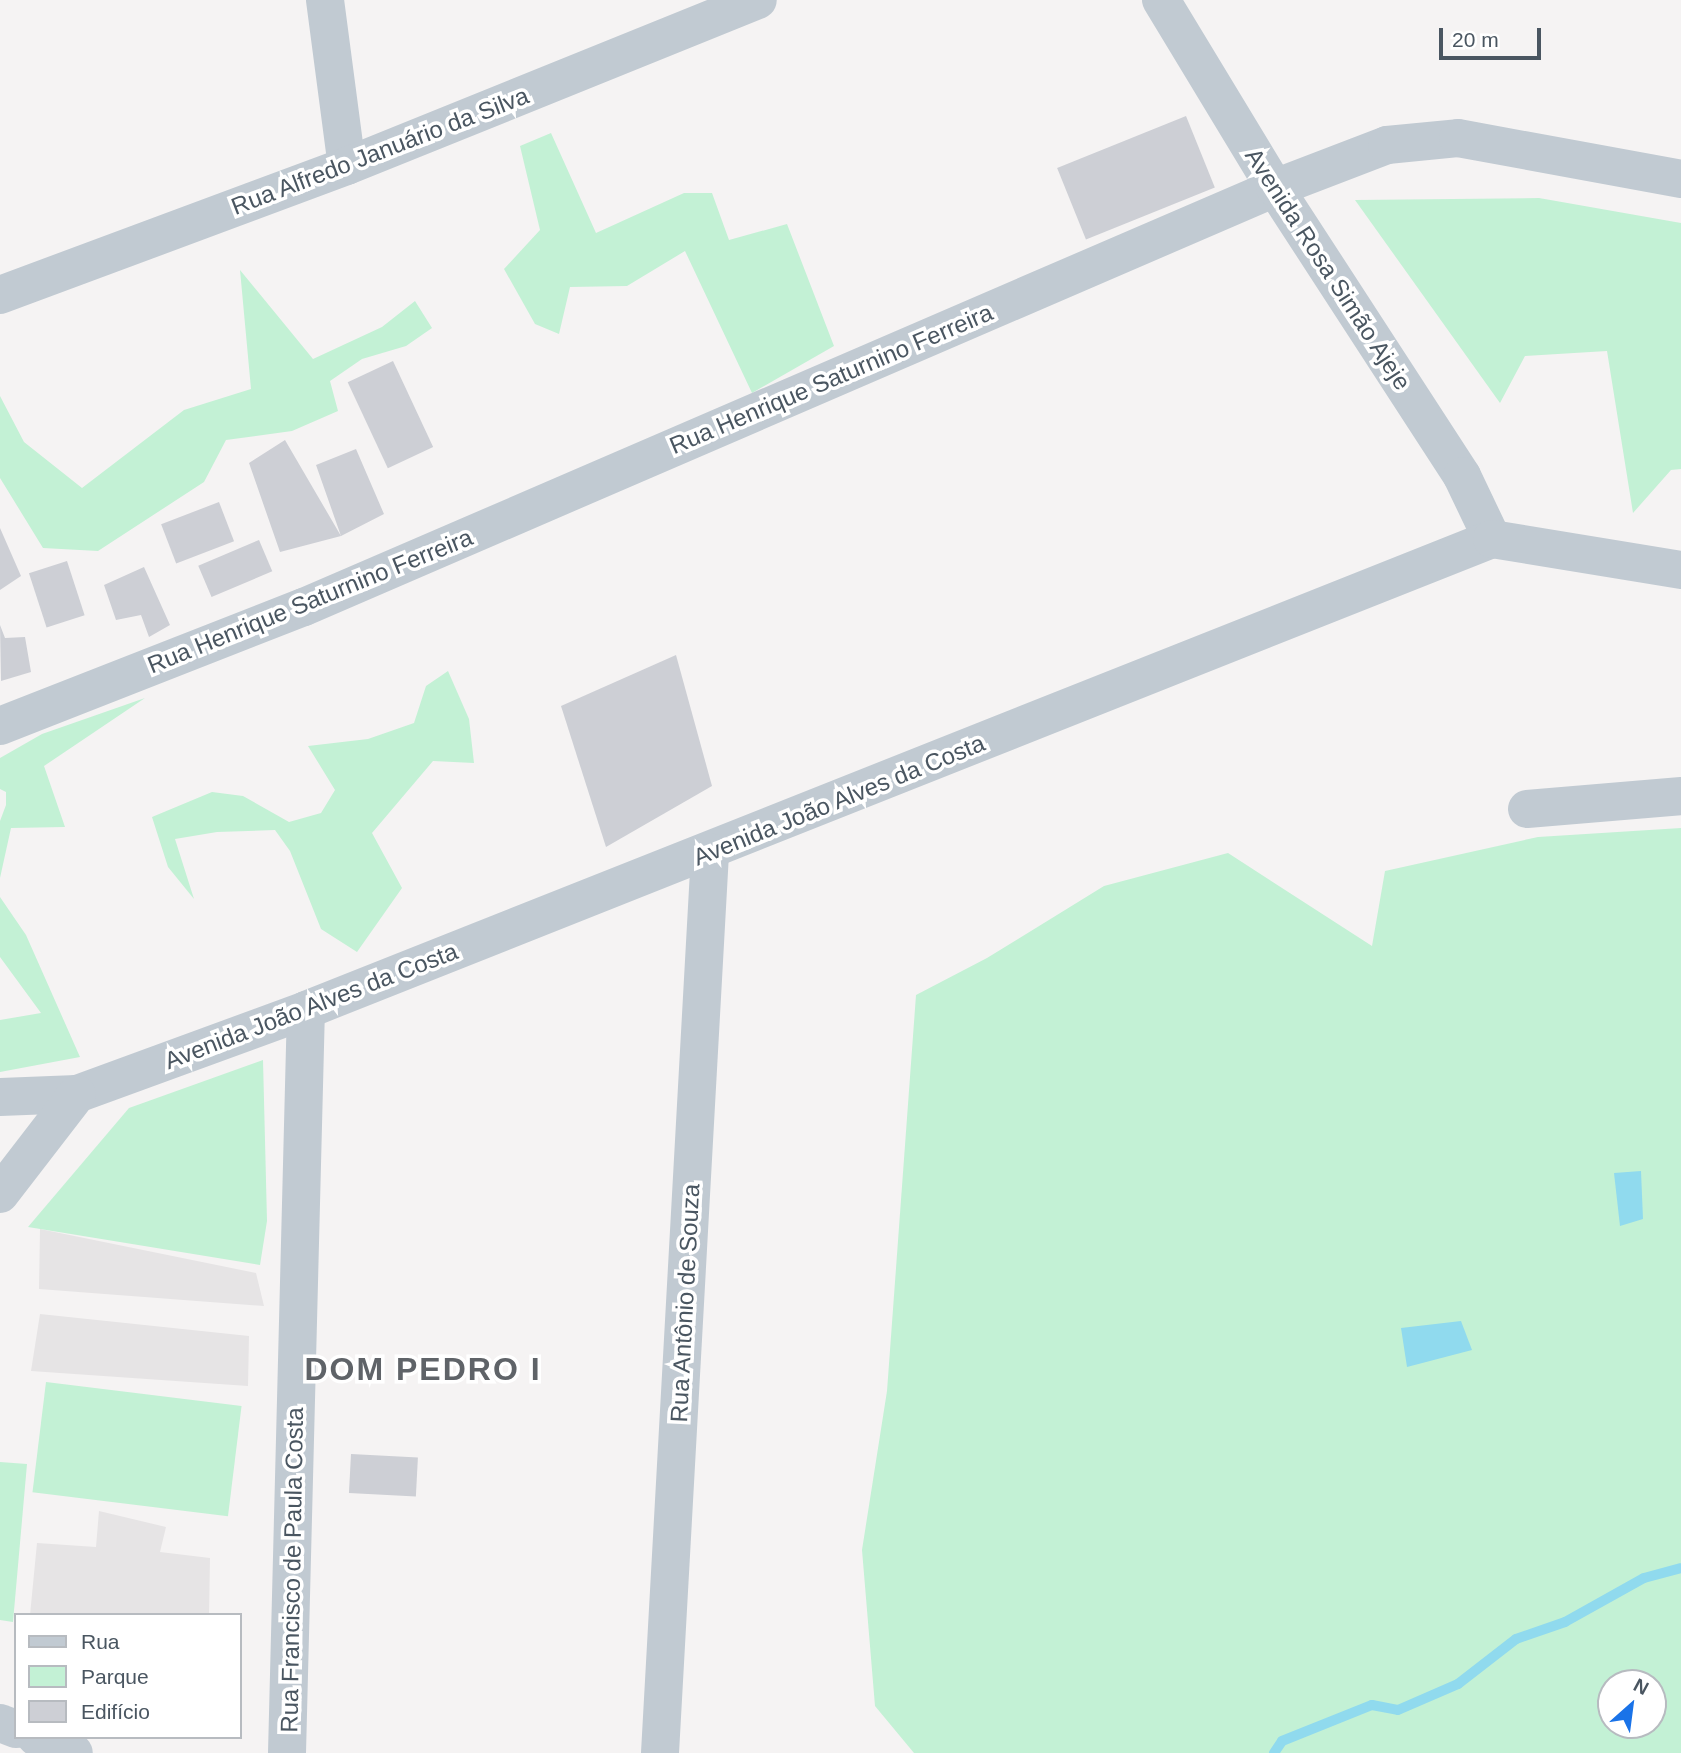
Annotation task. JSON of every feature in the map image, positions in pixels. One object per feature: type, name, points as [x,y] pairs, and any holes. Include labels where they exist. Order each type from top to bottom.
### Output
[{"type":"street","points":[[325,0],[347,166]]},
{"type":"street","name":"Rua Alfredo Januário da Silva","points":[[0,295],[347,166],[704,10],[758,0]]},
{"type":"street","name":"Avenida Rosa Simão Ajeje","points":[[1161,0],[1275,188],[1462,476],[1492,539]]},
{"type":"street","name":"Rua Henrique Saturnino Ferreira","points":[[0,726],[304,607],[1275,188],[1387,145],[1458,138],[1681,179]]},
{"type":"street","points":[[1492,539],[1681,569]]},
{"type":"street","name":"Avenida João Alves da Costa","points":[[0,1097],[77,1094],[306,1010],[710,852],[1492,539]]},
{"type":"street","points":[[1527,809],[1681,796]]},
{"type":"street","name":"Rua Antônio de Souza","points":[[660,1753],[710,852]]},
{"type":"street","name":"Rua Francisco de Paula Costa","points":[[287,1753],[306,1010]]},
{"type":"street","points":[[0,1194],[77,1094]]},
{"type":"street","points":[[41,1739],[74,1753]]},
{"type":"shaded area","points":[[40,1229],[256,1273],[264,1306],[39,1289]]},
{"type":"shaded area","points":[[40,1314],[249,1336],[248,1386],[31,1371]]},
{"type":"shaded area","points":[[99,1511],[166,1527],[160,1552],[210,1558],[209,1613],[30,1613],[37,1543],[96,1547]]},
{"type":"green space","points":[[551,133],[596,233],[684,193],[712,193],[729,240],[787,224],[834,346],[752,393],[685,251],[627,286],[570,287],[559,334],[535,324],[504,269],[540,230],[520,146]]},
{"type":"green space","points":[[1539,198],[1681,223],[1681,469],[1671,470],[1633,513],[1607,351],[1525,356],[1500,403],[1355,200]]},
{"type":"green space","points":[[240,270],[313,359],[382,327],[415,301],[432,328],[406,346],[362,359],[330,381],[338,411],[292,431],[226,440],[204,482],[98,551],[43,548],[0,478],[0,396],[24,442],[82,488],[184,410],[251,389]]},
{"type":"green space","points":[[448,671],[469,719],[474,763],[433,761],[372,833],[402,888],[357,952],[321,929],[290,851],[275,830],[217,832],[175,839],[194,899],[168,867],[152,817],[212,792],[243,796],[289,822],[321,813],[335,790],[308,746],[368,739],[414,723],[426,686]]},
{"type":"green space","points":[[145,698],[44,766],[65,827],[11,828],[0,878],[0,821],[6,805],[6,792],[0,789],[0,758],[42,734]]},
{"type":"green space","points":[[1681,828],[1681,1753],[914,1753],[875,1706],[862,1550],[887,1391],[916,995],[987,958],[1104,886],[1228,853],[1372,946],[1385,871],[1538,837]]},
{"type":"green space","points":[[0,897],[26,935],[80,1057],[0,1072],[0,1020],[41,1013],[0,957]]},
{"type":"green space","points":[[263,1060],[267,1221],[260,1265],[28,1227],[129,1108]]},
{"type":"green space","points":[[46,1382],[242,1406],[228,1516],[32,1492]]},
{"type":"green space","points":[[0,1462],[27,1464],[13,1622],[0,1620]]},
{"type":"water","points":[[1641,1171],[1643,1219],[1620,1226],[1614,1173]]},
{"type":"water","points":[[1461,1321],[1472,1350],[1407,1367],[1401,1328]]},
{"type":"building","points":[[1186,116],[1215,187],[1086,239],[1057,168]]},
{"type":"building","points":[[393,361],[433,447],[388,468],[348,382]]},
{"type":"building","points":[[285,440],[341,536],[280,552],[249,463]]},
{"type":"building","points":[[356,449],[384,514],[341,536],[316,465]]},
{"type":"building","points":[[219,502],[234,541],[176,563],[161,524]]},
{"type":"building","points":[[0,528],[21,576],[0,590]]},
{"type":"building","points":[[259,540],[272,571],[212,597],[198,566]]},
{"type":"building","points":[[67,561],[85,615],[47,628],[29,573]]},
{"type":"building","points":[[144,567],[170,625],[149,637],[141,615],[116,620],[104,585]]},
{"type":"building","points":[[0,625],[5,638],[25,637],[31,672],[1,681]]},
{"type":"building","points":[[676,655],[712,786],[606,847],[561,706]]},
{"type":"building","points":[[351,1454],[418,1458],[416,1496],[349,1493]]},
{"type":"waterway","points":[[1274,1753],[1282,1741],[1372,1705],[1398,1710],[1458,1684],[1516,1639],[1565,1622],[1644,1578],[1681,1568]]},
{"type":"district","name":"DOM PEDRO I","points":[[423,1369]]}]
